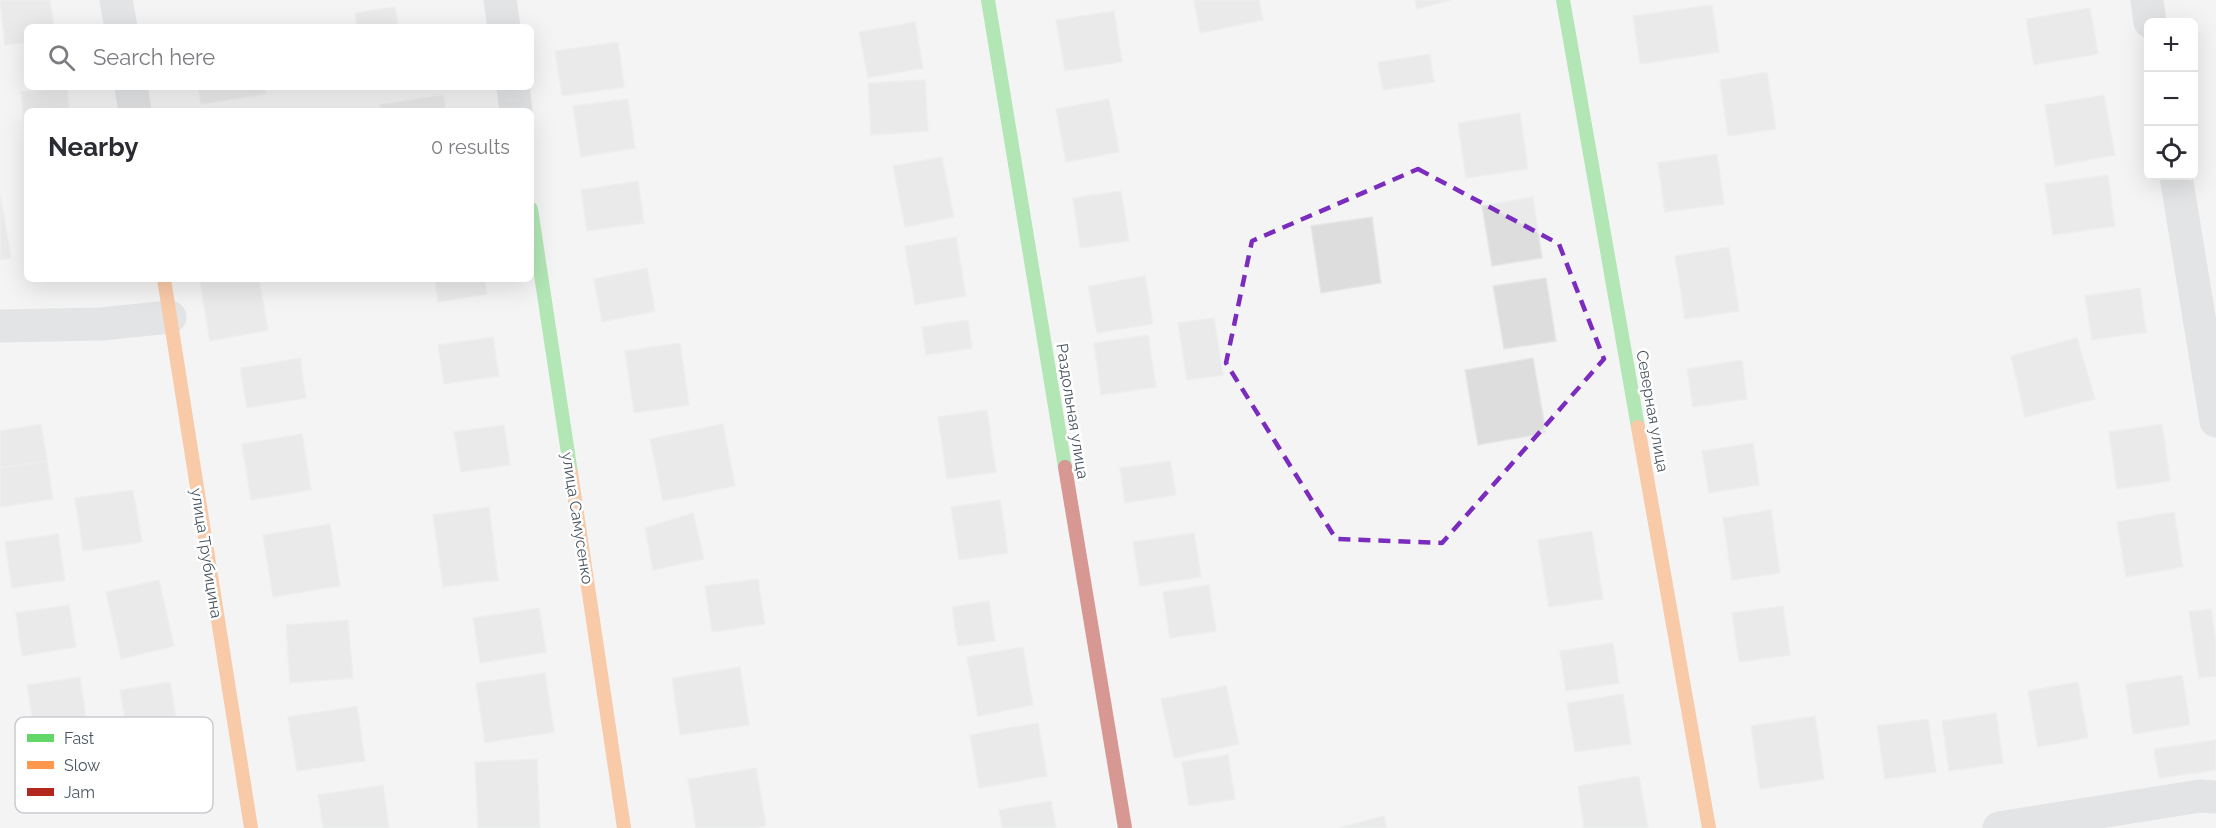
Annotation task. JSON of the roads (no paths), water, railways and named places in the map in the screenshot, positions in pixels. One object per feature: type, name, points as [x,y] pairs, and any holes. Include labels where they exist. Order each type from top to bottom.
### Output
[{"type":"street","points":[[116,0],[120,24]]},
{"type":"street","points":[[500,0],[504,24]]},
{"type":"street","name":"Раздольная улица","points":[[988,0],[1125,828]]},
{"type":"street","name":"Северная улица","points":[[1563,0],[1710,828]]},
{"type":"street","points":[[2147,0],[2149,18]]},
{"type":"street","points":[[132,90],[134,108]]},
{"type":"street","points":[[513,90],[516,108]]},
{"type":"street","points":[[2177,180],[2216,421]]},
{"type":"street","name":"улица Самусенко","points":[[534,229],[624,828]]},
{"type":"street","name":"улица Трубицина","points":[[164,282],[251,828]]},
{"type":"street","points":[[0,326],[101,324],[170,317]]},
{"type":"street","points":[[1999,828],[2200,796],[2216,797]]}]
